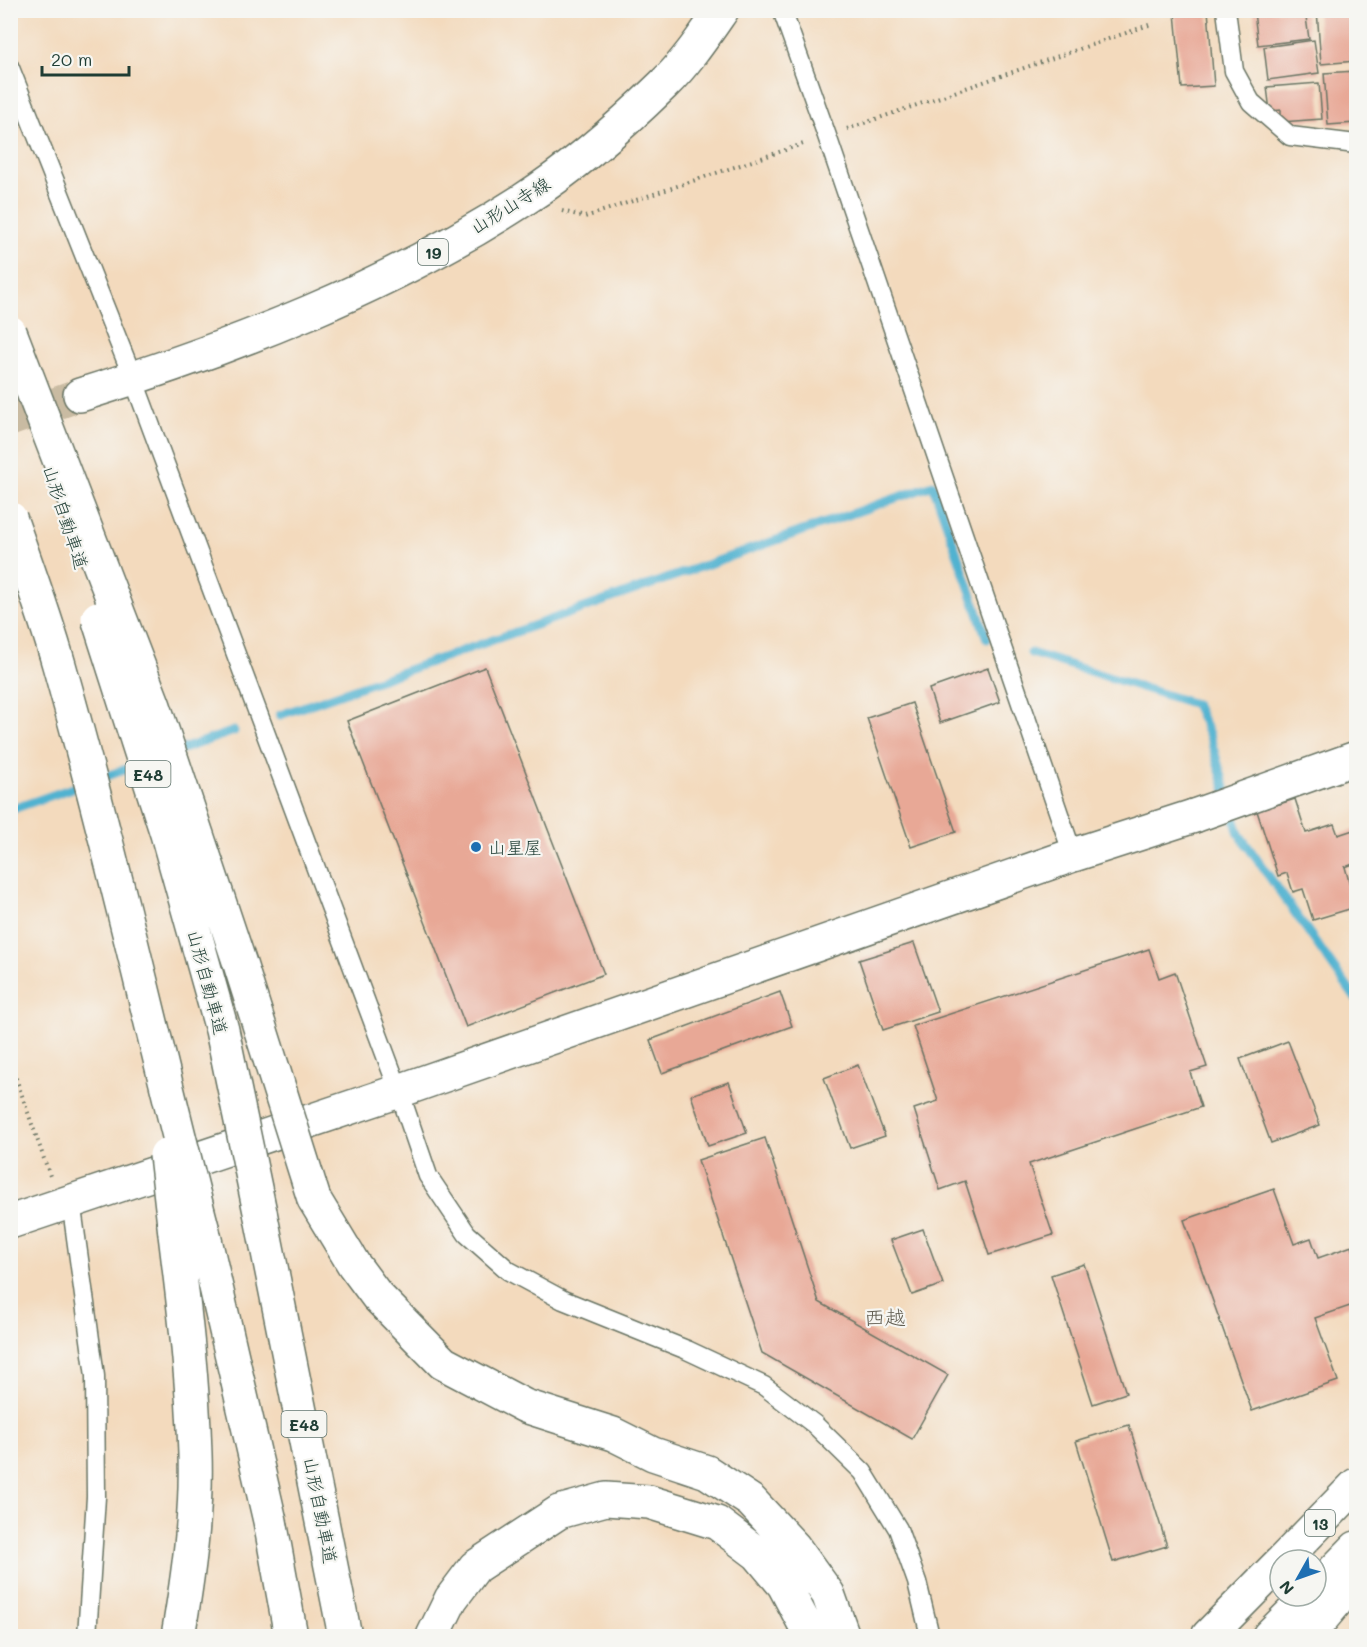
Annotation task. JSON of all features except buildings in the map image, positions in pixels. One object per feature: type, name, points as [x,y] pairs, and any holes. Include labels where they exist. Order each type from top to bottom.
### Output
[{"type":"main road","name":"山形山寺線","points":[[80,395],[205,352],[382,280],[524,200],[593,148],[664,84],[687,59],[722,10]]},
{"type":"main road","points":[[10,332],[154,706],[240,964],[314,1199],[354,1265],[377,1296],[443,1363],[525,1406],[613,1434],[653,1454],[707,1472],[751,1501],[794,1546],[828,1593],[843,1636]]},
{"type":"main road","name":"山形自動車道","points":[[10,342],[170,845],[222,1030],[261,1212],[345,1636]]},
{"type":"main road","points":[[10,518],[58,662],[105,833],[152,1032],[189,1232],[270,1521],[291,1636]]},
{"type":"main road","points":[[10,1222],[399,1091],[1356,758]]},
{"type":"main road","points":[[178,1636],[189,1567],[195,1456],[188,1344],[189,1232]]},
{"type":"main road","name":"13","points":[[1295,1548],[1356,1485]]},
{"type":"main road","points":[[432,1636],[451,1599],[475,1567],[559,1512],[606,1498],[649,1502],[717,1523],[758,1554],[784,1585],[811,1636]]},
{"type":"main road","name":"13","points":[[1328,1577],[1356,1548]]},
{"type":"main road","name":"13","points":[[1208,1636],[1268,1575]]},
{"type":"main road","points":[[1307,1636],[1356,1578]]},
{"type":"main road","points":[[1269,1636],[1297,1608]]},
{"type":"lane","points":[[782,10],[835,158],[1073,855]]},
{"type":"lane","points":[[1226,10],[1234,71],[1251,102],[1290,136],[1356,144]]},
{"type":"lane","points":[[10,68],[133,378],[399,1091],[428,1176],[467,1234],[509,1271],[563,1300],[687,1350],[764,1386],[814,1424],[863,1472],[898,1529],[917,1582],[930,1636]]},
{"type":"lane","points":[[66,1203],[95,1376],[96,1497],[87,1636]]},
{"type":"path","points":[[10,1061],[66,1203]]},
{"type":"waterway","points":[[280,715],[933,485],[987,639]]},
{"type":"waterway","points":[[1031,653],[1195,704],[1209,734],[1239,834],[1356,999]]},
{"type":"waterway","points":[[174,752],[234,731]]},
{"type":"waterway","points":[[10,810],[138,765]]},
{"type":"tunnel","points":[[10,420],[80,395]]},
{"type":"place","name":"山星屋","points":[[476,847]]},
{"type":"district","name":"西越","points":[[885,1316]]}]
